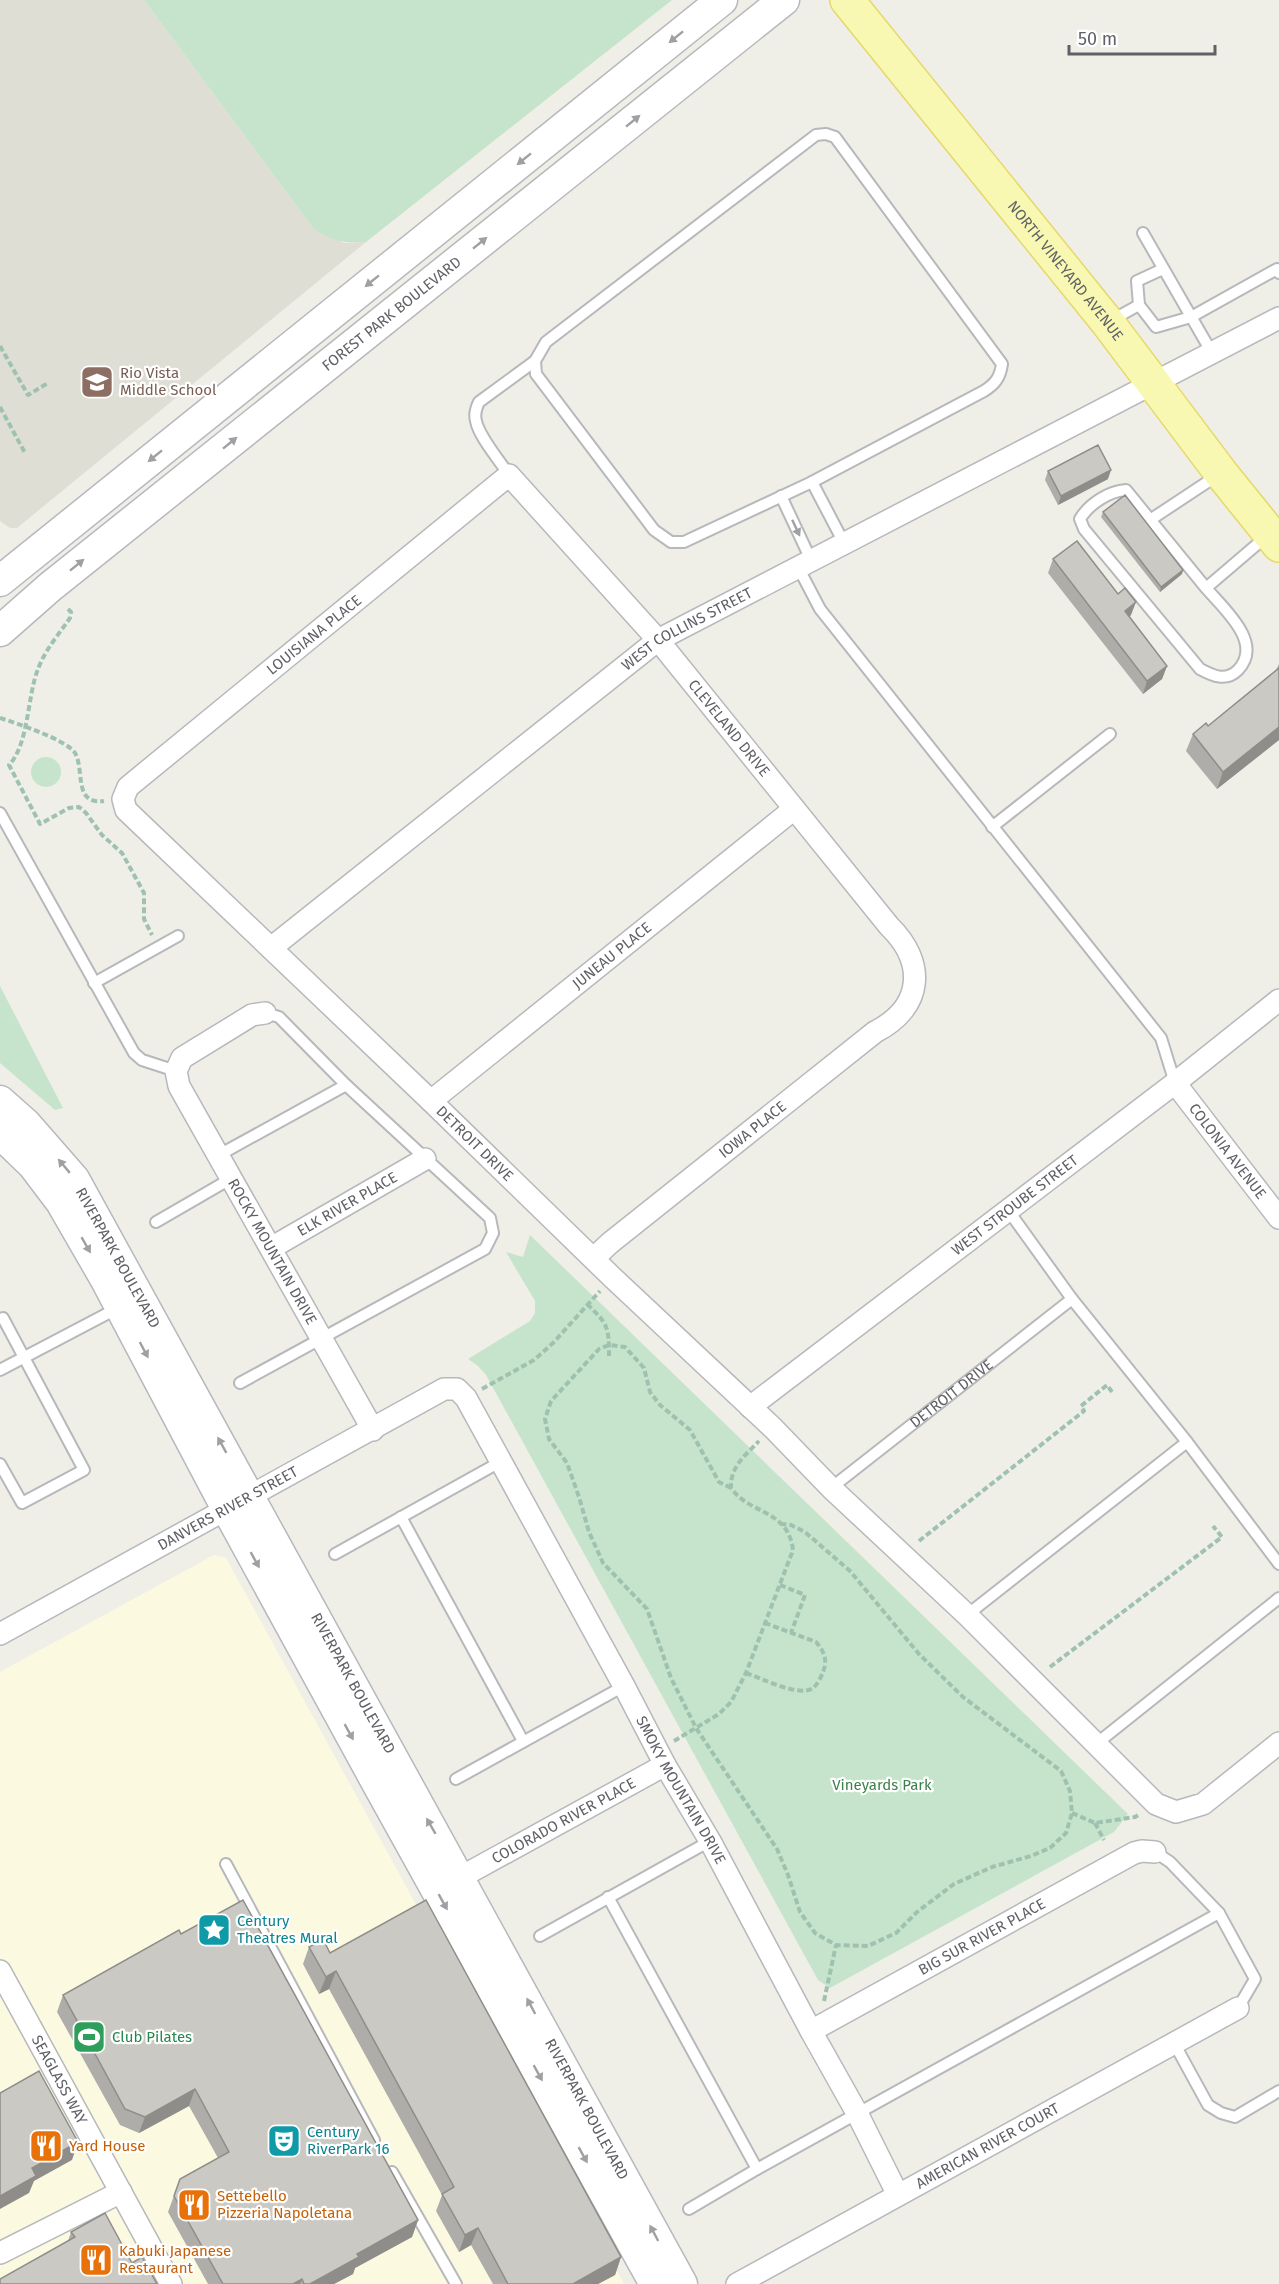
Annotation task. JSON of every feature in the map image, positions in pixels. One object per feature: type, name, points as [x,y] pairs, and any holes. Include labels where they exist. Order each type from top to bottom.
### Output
[{"type":"main road","name":"NORTH VINEYARD AVENUE","points":[[847,0],[1108,323],[1221,473],[1275,539]]},
{"type":"street","points":[[32,602],[3,573],[722,0]]},
{"type":"street","name":"FOREST PARK BOULEVARD","points":[[0,631],[32,602],[784,0]]},
{"type":"street","name":"WEST COLLINS STREET","points":[[271,948],[658,640],[1279,318]]},
{"type":"street","name":"CLEVELAND DRIVE","points":[[509,475],[658,640],[889,926],[903,940],[911,956],[915,973],[913,990],[909,999]]},
{"type":"street","name":"LOUISIANA PLACE","points":[[123,799],[128,787],[509,475]]},
{"type":"street","name":"DETROIT DRIVE","points":[[123,799],[126,810],[613,1278],[773,1428],[831,1488],[967,1615],[1156,1804],[1176,1812],[1203,1804],[1279,1743]]},
{"type":"street","name":"JUNEAU PLACE","points":[[431,1101],[794,809]]},
{"type":"street","name":"IOWA PLACE","points":[[594,1258],[875,1032],[894,1020],[909,999]]},
{"type":"street","name":"WEST STROUBE STREET","points":[[750,1407],[1175,1083],[1279,1000]]},
{"type":"street","points":[[176,1071],[182,1058],[252,1015],[266,1013]]},
{"type":"street","name":"ROCKY MOUNTAIN DRIVE","points":[[176,1071],[179,1086],[373,1430]]},
{"type":"street","name":"COLONIA AVENUE","points":[[1175,1083],[1279,1218]]},
{"type":"street","name":"RIVERPARK BOULEVARD","points":[[0,1101],[26,1124],[74,1179],[238,1503],[655,2284]]},
{"type":"street","name":"RIVERPARK BOULEVARD","points":[[0,1133],[33,1165],[61,1202],[238,1503],[399,1770],[461,1877],[682,2284]]},
{"type":"street","name":"ELK RIVER PLACE","points":[[271,1248],[425,1159]]},
{"type":"street","name":"DANVERS RIVER STREET","points":[[0,1634],[444,1389],[462,1394]]},
{"type":"street","name":"SMOKY MOUNTAIN DRIVE","points":[[462,1394],[710,1841],[857,2113],[898,2195]]},
{"type":"street","name":"COLORADO RIVER PLACE","points":[[461,1877],[662,1758]]},
{"type":"street","name":"BIG SUR RIVER PLACE","points":[[811,2031],[1134,1853],[1155,1852]]},
{"type":"street","name":"SEAGLASS WAY","points":[[0,1971],[171,2284]]},
{"type":"street","name":"AMERICAN RIVER COURT","points":[[737,2284],[1238,2008]]},
{"type":"street","points":[[0,2253],[121,2192]]},
{"type":"lane","points":[[509,475],[476,422],[475,412],[479,402],[535,361],[546,342],[816,135],[826,134],[835,137],[1002,364],[1000,375],[994,384],[984,391],[812,482],[684,542],[671,542],[661,537],[536,374],[535,361]]},
{"type":"lane","points":[[1143,233],[1212,353]]},
{"type":"lane","points":[[1163,269],[1137,281],[1139,305],[1156,327],[1191,317],[1277,269],[1279,273]]},
{"type":"lane","points":[[1108,323],[1139,305]]},
{"type":"lane","points":[[1150,520],[1221,473]]},
{"type":"lane","points":[[812,482],[844,543]]},
{"type":"lane","points":[[1114,490],[1126,490],[1206,588],[1236,623],[1248,650],[1245,663],[1232,676],[1216,677],[1200,669],[1084,529],[1080,519],[1085,511],[1114,490]]},
{"type":"lane","points":[[781,496],[820,609],[1161,1038],[1175,1083]]},
{"type":"lane","points":[[1206,588],[1275,539]]},
{"type":"lane","points":[[992,827],[1110,734]]},
{"type":"lane","points":[[0,813],[134,1053],[142,1060],[176,1071]]},
{"type":"lane","points":[[94,982],[178,936]]},
{"type":"lane","points":[[240,1383],[485,1249],[492,1233],[490,1218],[346,1085],[279,1017],[266,1013]]},
{"type":"lane","points":[[219,1155],[346,1085]]},
{"type":"lane","points":[[156,1222],[232,1178]]},
{"type":"lane","points":[[1008,1210],[1072,1299],[1187,1442],[1279,1564]]},
{"type":"lane","name":"DETROIT DRIVE","points":[[831,1488],[1072,1299]]},
{"type":"lane","points":[[0,1370],[121,1306]]},
{"type":"lane","points":[[0,1464],[22,1503],[84,1470],[3,1318]]},
{"type":"lane","points":[[967,1615],[1187,1442]]},
{"type":"lane","points":[[335,1554],[500,1462]]},
{"type":"lane","points":[[401,1516],[523,1741]]},
{"type":"lane","points":[[1096,1744],[1279,1598]]},
{"type":"lane","points":[[456,1779],[624,1686]]},
{"type":"lane","points":[[540,1936],[710,1841]]},
{"type":"lane","points":[[1155,1852],[1170,1862],[1219,1913],[1255,1978],[1238,2008]]},
{"type":"lane","points":[[226,1864],[378,2148]]},
{"type":"lane","points":[[608,1897],[757,2169]]},
{"type":"lane","points":[[689,2209],[857,2113],[1219,1913]]},
{"type":"lane","points":[[1174,2043],[1208,2105],[1221,2113],[1235,2117],[1279,2091]]},
{"type":"lane","points":[[384,2158],[456,2284]]},
{"type":"path","points":[[0,346],[28,395],[48,383]]},
{"type":"path","points":[[0,408],[25,453]]},
{"type":"path","points":[[68,609],[71,612],[70,618],[37,670],[20,751],[9,765],[40,824],[69,808],[79,807],[102,835],[122,854],[144,893],[144,919],[153,936],[145,940]]},
{"type":"path","points":[[0,718],[54,738],[74,752],[81,772],[80,786],[92,800],[98,802],[123,799]]},
{"type":"path","points":[[462,1394],[534,1359],[553,1343],[613,1278]]},
{"type":"path","points":[[587,1304],[601,1317],[609,1331],[609,1356]]},
{"type":"path","points":[[662,1758],[696,1728],[719,1714],[731,1702],[746,1673],[793,1550],[788,1530],[782,1524],[719,1482],[690,1430],[660,1405],[650,1392],[644,1368],[625,1347],[609,1345],[599,1349],[583,1364],[550,1401],[545,1419],[549,1440],[567,1463],[589,1532],[603,1563],[647,1609],[671,1678],[696,1728],[777,1850],[800,1912],[815,1933],[836,1946],[868,1946],[896,1933],[917,1912],[954,1884],[992,1867],[1050,1848],[1066,1833],[1072,1813],[1070,1791],[1061,1771],[963,1697],[919,1654],[850,1571],[805,1532],[791,1525],[782,1524]]},
{"type":"path","points":[[919,1541],[1084,1411],[1081,1406],[1107,1385],[1112,1392]]},
{"type":"path","points":[[731,1488],[731,1480],[737,1464],[773,1428]]},
{"type":"path","points":[[1050,1667],[1222,1537],[1213,1526]]},
{"type":"path","points":[[780,1585],[805,1595],[791,1633]]},
{"type":"path","points":[[746,1673],[794,1690],[812,1689],[822,1675],[826,1659],[822,1648],[816,1642],[765,1623]]},
{"type":"path","points":[[1072,1813],[1095,1823],[1135,1817],[1156,1804]]},
{"type":"path","points":[[1095,1823],[1104,1840]]},
{"type":"path","points":[[823,2007],[836,1946]]},
{"type":"shaded area","name":"Rio Vista Middle School","points":[[0,0],[144,0],[313,228],[344,243],[366,242],[17,528],[10,528],[0,521]]},
{"type":"shaded area","points":[[214,1555],[226,1558],[624,2284],[0,2284],[0,1672]]},
{"type":"green space","points":[[144,0],[672,0],[366,242],[344,242],[332,239],[313,228]]},
{"type":"green space","points":[[46,757],[57,761],[61,772],[57,783],[46,787],[35,783],[31,772],[35,761]]},
{"type":"green space","points":[[0,986],[63,1108],[55,1110],[0,1063]]},
{"type":"green space","name":"Vineyards Park","points":[[530,1235],[1128,1814],[1114,1832],[830,1988],[818,1980],[486,1375],[468,1359],[530,1321],[535,1313],[535,1301],[506,1252],[523,1257]]},
{"type":"building","points":[[1098,445],[1111,470],[1061,496],[1048,471]]},
{"type":"building","points":[[1125,495],[1183,570],[1161,587],[1103,512]]},
{"type":"building","points":[[1077,541],[1118,594],[1125,588],[1136,602],[1125,611],[1167,666],[1147,681],[1053,559]]},
{"type":"building","points":[[1279,668],[1279,727],[1223,772],[1193,734],[1206,723],[1208,726]]},
{"type":"building","name":"Century RiverPark 16","points":[[243,1900],[418,2220],[357,2254],[359,2257],[310,2284],[304,2284],[302,2279],[293,2284],[223,2284],[174,2196],[180,2179],[229,2152],[195,2089],[145,2117],[125,2109],[63,1995],[179,1930],[181,1934]]},
{"type":"building","points":[[426,1900],[621,2257],[573,2284],[508,2284],[478,2228],[465,2235],[442,2194],[454,2187],[336,1971],[326,1977],[309,1947],[323,1939],[330,1953]]},
{"type":"building","points":[[39,2071],[78,2142],[32,2168],[36,2176],[0,2196],[0,2093]]},
{"type":"building","points":[[105,2213],[132,2263],[142,2257],[157,2284],[0,2284],[0,2279],[75,2237],[71,2232]]},
{"type":"place","name":"Rio Vista Middle School","points":[[97,382]]},
{"type":"place","name":"Century Theatres Mural","points":[[214,1930]]},
{"type":"place","name":"Club Pilates","points":[[89,2037]]},
{"type":"place","name":"Century RiverPark 16","points":[[284,2141]]},
{"type":"place","name":"Yard House","points":[[46,2146]]},
{"type":"place","name":"Settebello Pizzeria Napoletana","points":[[194,2205]]},
{"type":"place","name":"Kabuki Japanese Restaurant","points":[[96,2260]]}]
